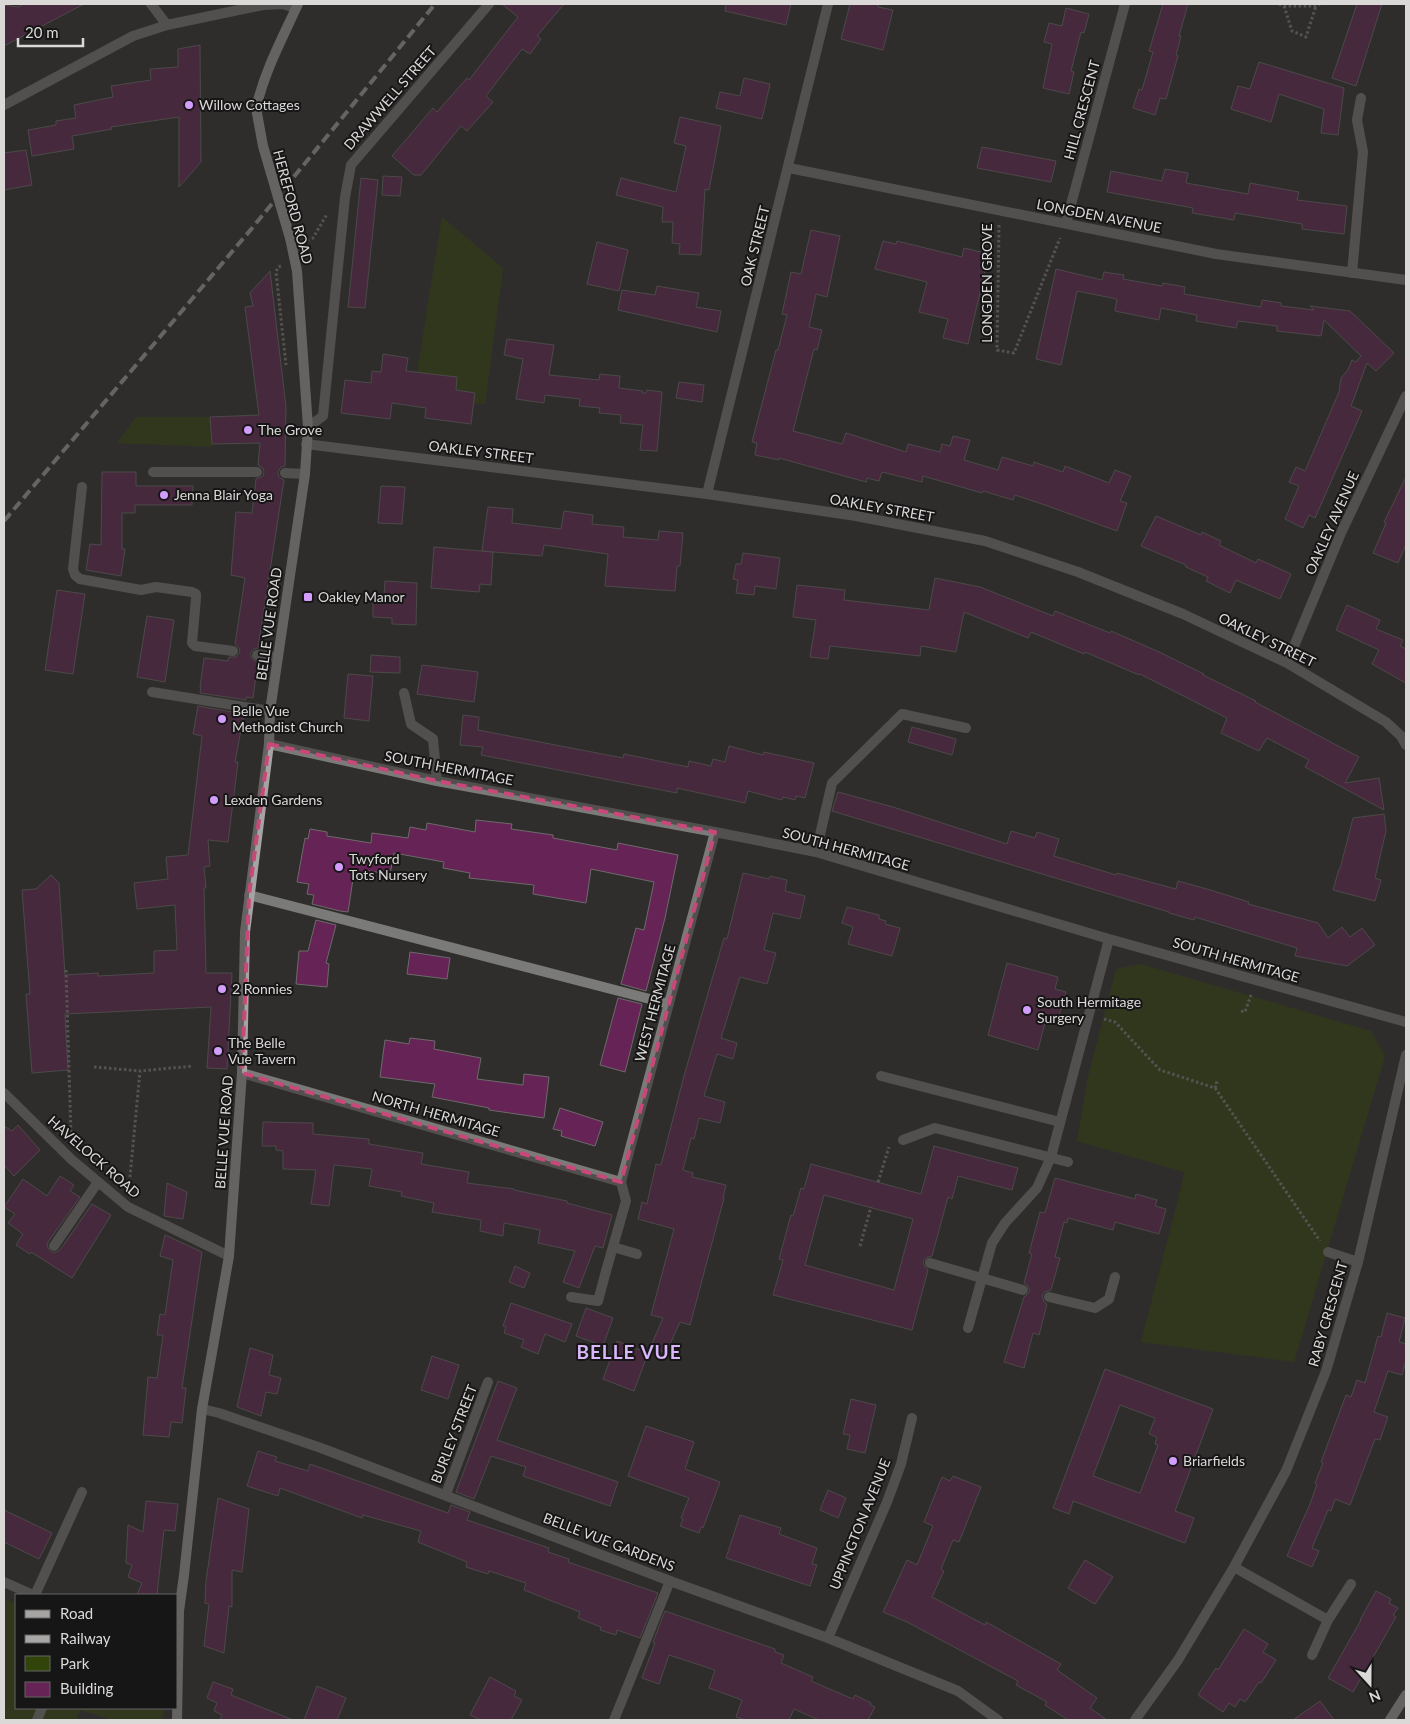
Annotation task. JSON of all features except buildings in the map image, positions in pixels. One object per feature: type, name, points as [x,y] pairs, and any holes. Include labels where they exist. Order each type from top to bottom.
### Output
[{"type":"street","points":[[151,4],[166,25]]},
{"type":"street","points":[[4,105],[125,40],[166,25],[263,4],[297,6]]},
{"type":"street","name":"DRAWWELL STREET","points":[[308,426],[322,416],[345,196],[351,165],[490,4]]},
{"type":"street","name":"OAK STREET","points":[[707,494],[828,4]]},
{"type":"street","name":"HILL CRESCENT","points":[[1066,223],[1125,4]]},
{"type":"street","name":"HEREFORD ROAD","points":[[297,6],[273,54],[256,108],[263,146],[290,238],[297,271],[308,426]]},
{"type":"street","points":[[1352,274],[1363,152],[1357,120],[1361,98]]},
{"type":"street","name":"LONGDEN AVENUE","points":[[788,168],[1216,254],[1406,280]]},
{"type":"street","name":"OAKLEY AVENUE","points":[[1287,663],[1341,533],[1406,396]]},
{"type":"street","name":"BELLE VUE ROAD","points":[[178,1612],[184,1575],[202,1409],[229,1256],[242,1073],[245,932],[269,744],[270,711],[305,474],[308,426]]},
{"type":"street","name":"OAKLEY STREET","points":[[306,444],[707,494],[856,516],[985,541],[1078,572],[1182,614],[1287,663],[1386,722],[1406,745]]},
{"type":"street","points":[[153,472],[257,472]]},
{"type":"street","points":[[285,473],[305,474]]},
{"type":"street","points":[[82,487],[73,569],[75,575],[80,579],[141,590],[156,587],[192,592],[196,594],[196,598],[192,643],[195,646],[233,651]]},
{"type":"street","points":[[257,655],[278,657]]},
{"type":"street","points":[[152,692],[270,711]]},
{"type":"street","points":[[404,693],[411,724],[433,738],[437,781]]},
{"type":"street","points":[[816,852],[832,783],[902,714],[966,728]]},
{"type":"street","name":"SOUTH HERMITAGE","points":[[269,744],[437,781],[816,852],[1109,939],[1406,1022]]},
{"type":"street","name":"WEST HERMITAGE","points":[[621,1182],[715,832]]},
{"type":"street","points":[[249,895],[669,1004]]},
{"type":"street","points":[[968,1328],[992,1243],[1005,1223],[1037,1188],[1051,1157],[1109,939]]},
{"type":"street","name":"RABY CRESCENT","points":[[1135,1720],[1178,1660],[1234,1567],[1289,1462],[1326,1371],[1358,1262],[1406,1055]]},
{"type":"street","name":"NORTH HERMITAGE","points":[[242,1073],[621,1182]]},
{"type":"street","points":[[881,1076],[1060,1122]]},
{"type":"street","name":"HAVELOCK ROAD","points":[[4,1093],[71,1160],[128,1208],[229,1256]]},
{"type":"street","points":[[903,1140],[935,1128],[1068,1162]]},
{"type":"street","points":[[54,1246],[98,1182]]},
{"type":"street","points":[[570,1297],[598,1301],[626,1201],[621,1182]]},
{"type":"street","points":[[613,1247],[637,1254]]},
{"type":"street","points":[[1328,1252],[1358,1262]]},
{"type":"street","points":[[930,1263],[1023,1290]]},
{"type":"street","points":[[1049,1297],[1095,1308],[1109,1299],[1115,1277]]},
{"type":"street","name":"BURLEY STREET","points":[[446,1494],[488,1382]]},
{"type":"street","name":"BELLE VUE GARDENS","points":[[202,1409],[322,1448],[670,1581],[828,1638],[958,1691],[998,1720]]},
{"type":"street","name":"UPPINGTON AVENUE","points":[[828,1638],[887,1502],[901,1464],[912,1418]]},
{"type":"street","points":[[34,1594],[82,1492]]},
{"type":"street","points":[[1234,1567],[1328,1620]]},
{"type":"street","points":[[614,1720],[670,1581]]},
{"type":"street","points":[[4,1582],[32,1594]]},
{"type":"street","points":[[1312,1655],[1328,1620],[1351,1584]]},
{"type":"street","points":[[1390,1720],[1406,1695]]},
{"type":"path","points":[[1279,4],[1284,6],[1318,5],[1306,37],[1292,31],[1284,6]]},
{"type":"path","points":[[313,238],[332,206]]},
{"type":"path","name":"LONGDEN GROVE","points":[[999,210],[997,350],[1014,353],[1066,223]]},
{"type":"path","points":[[276,272],[278,267]]},
{"type":"path","points":[[66,970],[71,1160]]},
{"type":"path","points":[[1241,1011],[1245,1012],[1251,996]]},
{"type":"path","points":[[1089,1016],[1115,1022],[1160,1070],[1215,1088],[1328,1252]]},
{"type":"path","points":[[94,1067],[140,1071],[193,1066]]},
{"type":"path","points":[[128,1208],[140,1071]]},
{"type":"path","points":[[1215,1082],[1217,1082],[1215,1088]]},
{"type":"path","points":[[878,1182],[889,1146]]},
{"type":"path","points":[[860,1246],[871,1208]]},
{"type":"highlighted area","points":[[269,744],[437,781],[715,832],[621,1182],[242,1073],[249,895]]},
{"type":"green space","points":[[442,217],[503,268],[485,404],[473,403],[474,393],[456,390],[457,377],[433,374],[412,403]]},
{"type":"green space","points":[[136,417],[210,417],[212,447],[117,443]]},
{"type":"green space","points":[[1141,964],[1371,1031],[1385,1056],[1294,1362],[1141,1342],[1184,1172],[1077,1141],[1088,1077],[1116,969]]},
{"type":"green space","points":[[4,1598],[15,1604],[15,1709],[164,1709],[162,1720],[113,1720],[80,1710],[76,1720],[4,1720]]},
{"type":"railway","points":[[4,521],[253,227],[435,4]]},
{"type":"place","name":"Willow Cottages","points":[[189,105]]},
{"type":"place","name":"The Grove","points":[[248,430]]},
{"type":"place","name":"Jenna Blair Yoga","points":[[164,495]]},
{"type":"place","name":"Oakley Manor","points":[[308,597]]},
{"type":"place","name":"Belle Vue Methodist Church","points":[[222,719]]},
{"type":"place","name":"Lexden Gardens","points":[[214,800]]},
{"type":"place","name":"Twyford Tots Nursery","points":[[339,867]]},
{"type":"place","name":"2 Ronnies","points":[[222,989]]},
{"type":"place","name":"South Hermitage Surgery","points":[[1027,1010]]},
{"type":"place","name":"The Belle Vue Tavern","points":[[218,1051]]},
{"type":"place","name":"Briarfields","points":[[1173,1461]]},
{"type":"district","name":"BELLE VUE","points":[[629,1352]]}]
